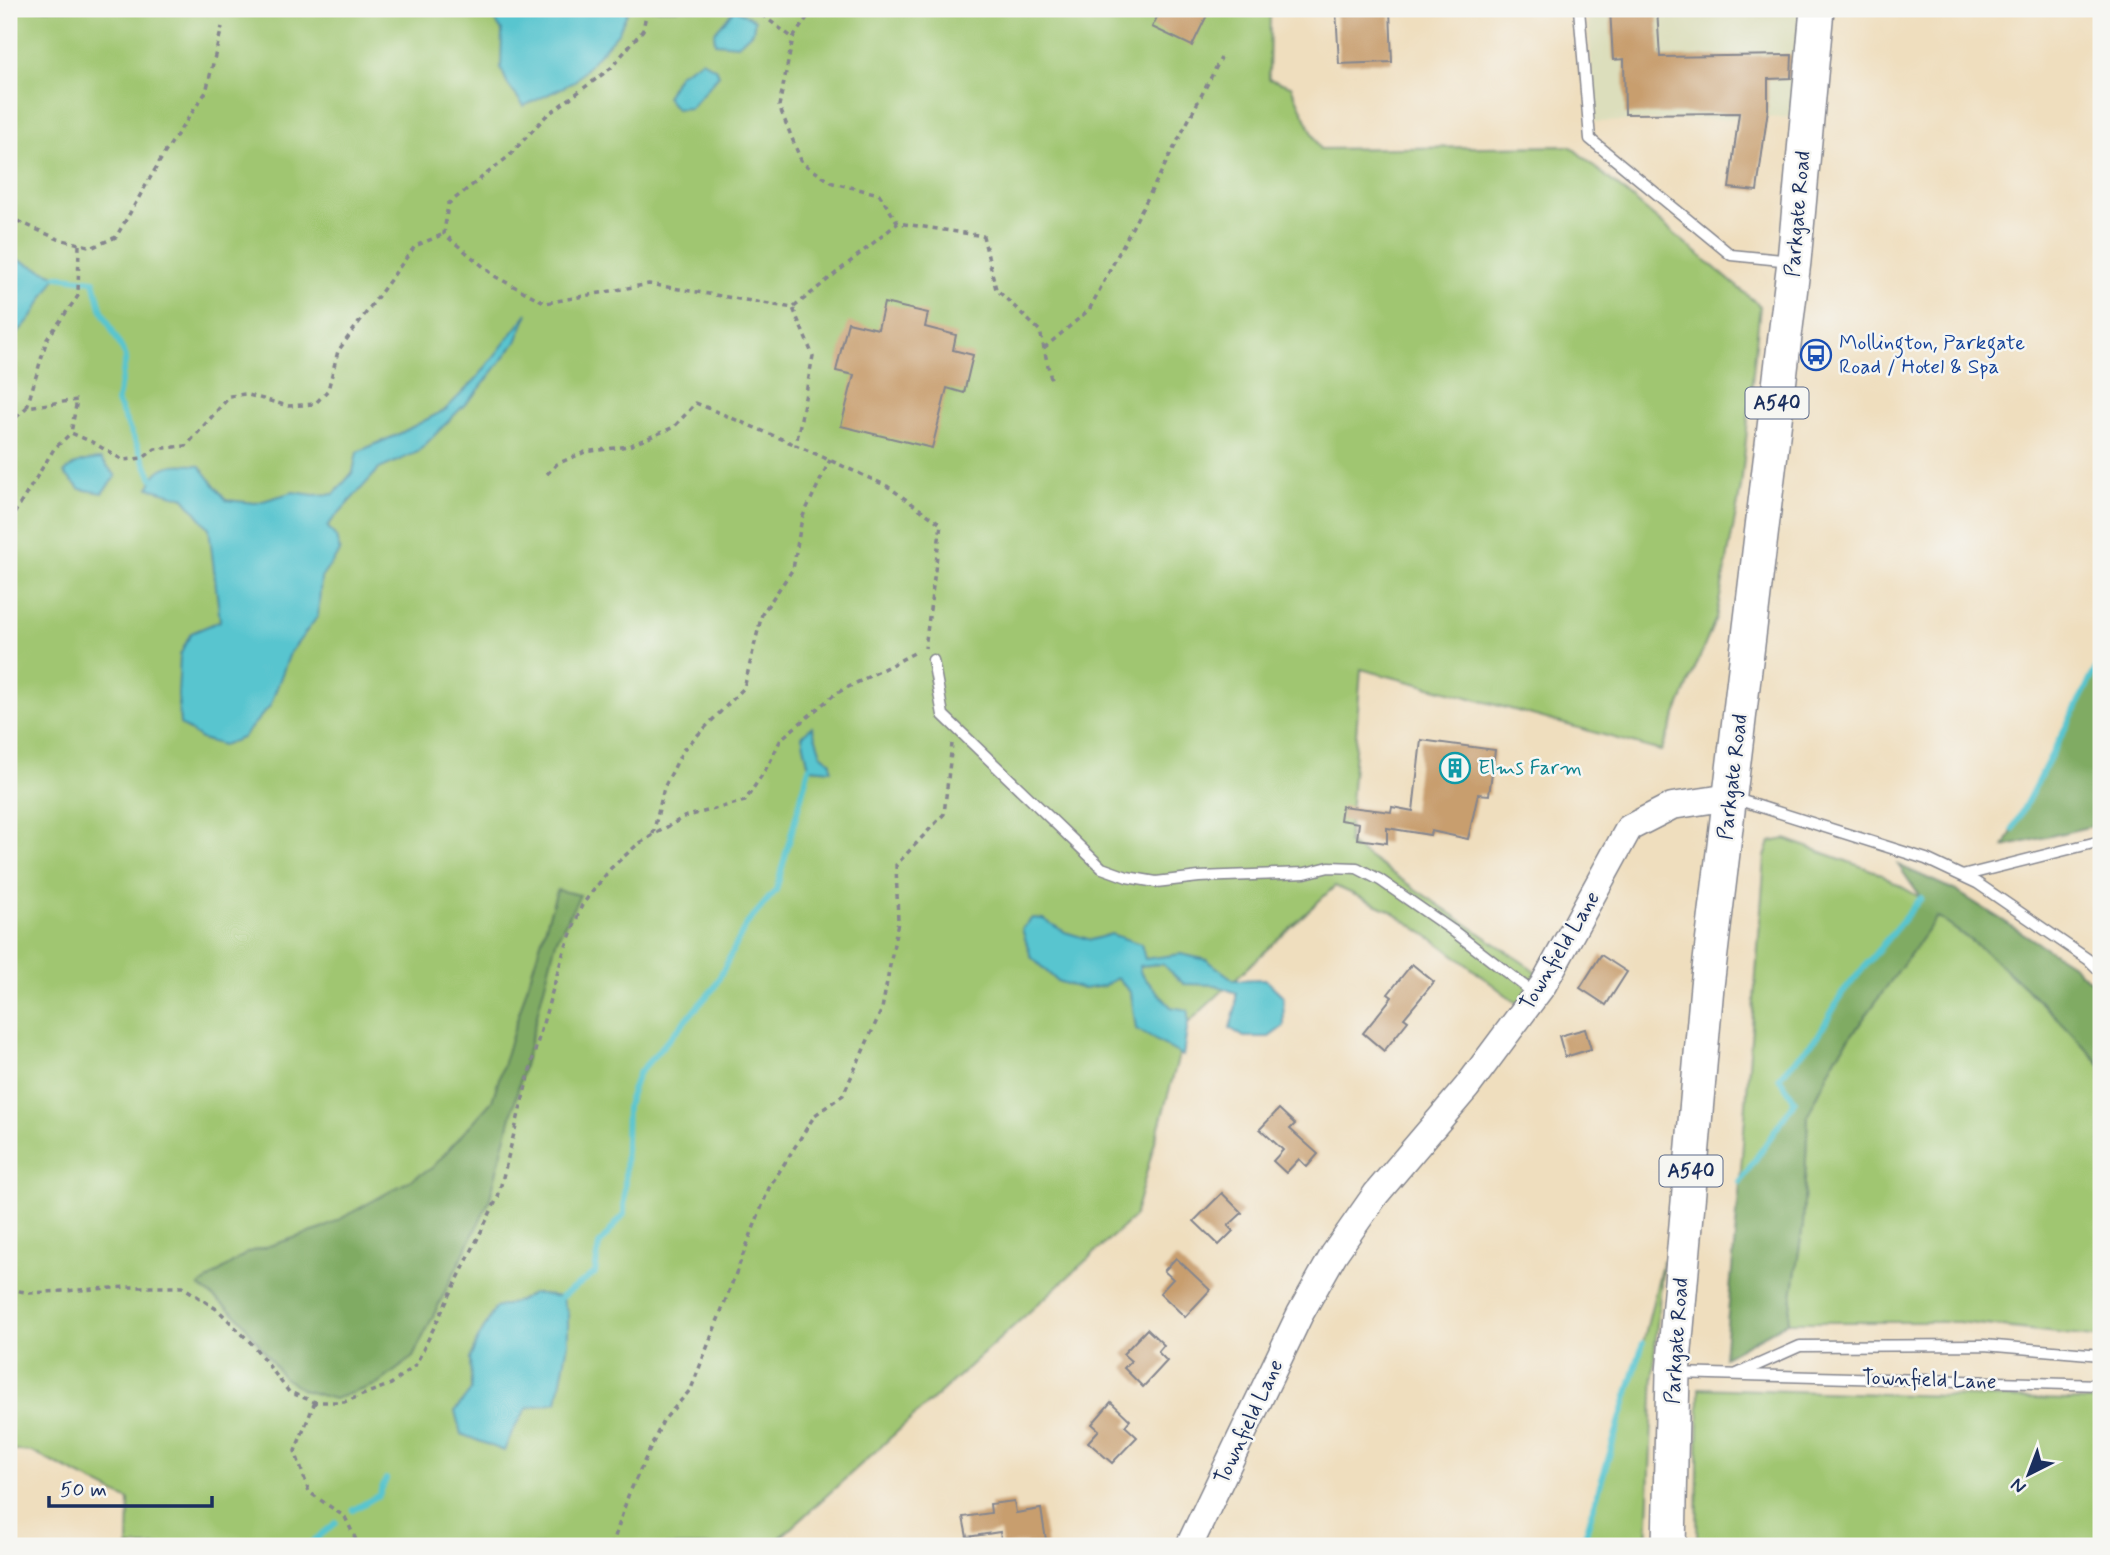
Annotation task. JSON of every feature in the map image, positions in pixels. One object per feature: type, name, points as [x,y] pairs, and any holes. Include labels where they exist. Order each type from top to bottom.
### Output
[{"type":"main road","name":"Parkgate Road","points":[[1669,1546],[1673,1373],[1707,986],[1794,261],[1817,9]]},
{"type":"street","name":"Townfield Lane","points":[[1189,1546],[1300,1314],[1334,1254],[1376,1194],[1467,1087],[1536,995],[1629,828],[1672,806],[1730,797]]},
{"type":"lane","points":[[1578,9],[1590,139],[1731,255],[1794,261]]},
{"type":"lane","points":[[933,660],[943,715],[1102,868],[1127,877],[1156,882],[1199,877],[1305,873],[1329,867],[1357,868],[1380,880],[1452,930],[1536,995]]},
{"type":"lane","name":"Townfield Lane","points":[[1730,797],[1926,859],[1977,883],[2089,960],[2101,972]]},
{"type":"lane","points":[[1962,876],[2101,841]]},
{"type":"lane","points":[[1734,1375],[1800,1346],[1984,1345],[2101,1356]]},
{"type":"lane","name":"Townfield Lane","points":[[1673,1373],[2101,1385]]},
{"type":"path","points":[[444,234],[448,204],[508,157],[546,116],[611,68],[643,30],[647,9]]},
{"type":"path","points":[[754,9],[793,38]]},
{"type":"path","points":[[813,9],[793,38],[779,106],[802,163],[833,183],[879,194],[898,223]]},
{"type":"path","points":[[9,217],[58,239],[93,247],[117,237],[164,154],[206,92],[222,27]]},
{"type":"path","points":[[1044,348],[1089,310],[1221,58]]},
{"type":"path","points":[[444,234],[496,277],[546,303],[649,284],[793,308],[898,223],[983,236],[996,289],[1040,331],[1051,379]]},
{"type":"path","points":[[71,433],[123,460],[143,458],[155,449],[186,446],[230,396],[245,394],[288,407],[314,404],[328,390],[338,351],[415,246],[444,234]]},
{"type":"path","points":[[9,424],[27,407],[47,339],[78,296],[79,244]]},
{"type":"path","points":[[793,308],[813,356],[796,445]]},
{"type":"path","points":[[9,522],[54,449],[71,433],[77,400],[27,407]]},
{"type":"path","points":[[9,1289],[30,1293],[128,1287],[183,1287],[218,1310],[253,1345],[289,1392],[315,1402],[344,1402],[391,1384],[415,1366],[498,1197],[562,954],[582,905],[611,869],[653,834],[684,817],[745,801],[781,740],[835,694],[925,648],[940,524],[887,486],[696,403],[674,427],[629,446],[585,452],[557,464],[547,474]]},
{"type":"path","points":[[653,834],[664,788],[683,751],[744,688],[762,614],[793,569],[802,518],[830,460]]},
{"type":"path","points":[[612,1546],[628,1496],[663,1421],[691,1389],[769,1188],[815,1115],[843,1095],[882,1009],[898,922],[896,865],[944,814],[951,744],[961,733]]},
{"type":"path","points":[[315,1402],[295,1451],[309,1492],[345,1517],[359,1546]]},
{"type":"shaded area","points":[[1588,9],[1806,9],[1796,117],[1595,122]]},
{"type":"green space","points":[[9,9],[1270,9],[1269,79],[1291,86],[1320,149],[1570,146],[1760,306],[1741,487],[1716,618],[1661,751],[1361,669],[1348,843],[1547,979],[1526,1010],[1441,945],[1389,910],[1335,886],[1188,1023],[1134,1217],[771,1546],[128,1546],[129,1500],[32,1452],[9,1450]]},
{"type":"green space","points":[[2101,659],[2101,824],[2004,847],[2013,829]]},
{"type":"green space","points":[[1785,839],[1874,871],[1921,898],[1842,994],[1818,1036],[1779,1077],[1795,1101],[1740,1182],[1765,857],[1770,842]]},
{"type":"green space","points":[[1898,865],[1956,891],[2070,963],[2101,990],[2101,1065],[2024,985],[1960,932],[1937,917],[1836,1057],[1808,1115],[1803,1225],[1788,1322],[1724,1357],[1740,1182],[1795,1101],[1779,1077],[1818,1036],[1842,994],[1921,898]]},
{"type":"green space","points":[[557,890],[580,895],[556,941],[489,1202],[413,1357],[378,1384],[334,1399],[303,1390],[283,1377],[240,1318],[199,1286],[247,1253],[322,1229],[432,1168],[492,1101]]},
{"type":"green space","points":[[1937,916],[1988,954],[2066,1026],[2101,1065],[2101,1338],[1958,1322],[1788,1322],[1803,1225],[1808,1115],[1836,1057]]},
{"type":"green space","points":[[1663,1260],[1655,1347],[1647,1546],[1582,1546],[1643,1343]]},
{"type":"green space","points":[[1699,1388],[2101,1401],[2101,1546],[1697,1546]]},
{"type":"water","points":[[487,9],[629,9],[618,33],[574,82],[524,106],[508,85],[501,68],[502,31]]},
{"type":"water","points":[[735,9],[755,20],[753,31],[738,45],[715,43],[714,33]]},
{"type":"water","points":[[702,60],[716,69],[719,75],[690,108],[676,109],[666,97],[679,74]]},
{"type":"water","points":[[9,256],[57,276],[31,318],[9,343]]},
{"type":"water","points":[[528,313],[516,342],[477,392],[418,452],[379,469],[327,526],[336,537],[340,551],[321,578],[318,616],[290,653],[270,706],[242,738],[223,745],[201,739],[180,724],[180,655],[191,633],[220,621],[209,528],[184,498],[149,488],[157,473],[169,466],[200,466],[226,500],[256,503],[293,492],[334,494],[353,472],[357,452],[445,410],[477,378]]},
{"type":"water","points":[[101,459],[116,476],[102,493],[80,489],[64,473],[81,462]]},
{"type":"water","points":[[812,726],[821,754],[831,762],[831,770],[809,768],[802,736]]},
{"type":"water","points":[[1032,918],[1043,919],[1065,932],[1091,940],[1111,934],[1141,944],[1145,959],[1181,954],[1207,960],[1234,980],[1265,979],[1283,996],[1284,1026],[1269,1037],[1244,1037],[1230,1028],[1236,1006],[1236,993],[1216,985],[1184,984],[1162,964],[1139,966],[1141,974],[1171,1007],[1188,1010],[1183,1056],[1136,1029],[1131,993],[1117,978],[1104,986],[1083,989],[1057,981],[1031,957],[1022,929]]},
{"type":"water","points":[[533,1293],[561,1297],[568,1313],[568,1344],[557,1402],[527,1408],[504,1451],[461,1434],[455,1411],[471,1390],[470,1359],[495,1308],[519,1301]]},
{"type":"building","points":[[1161,9],[1210,9],[1192,46],[1152,27]]},
{"type":"building","points":[[1336,9],[1390,9],[1392,62],[1339,64]]},
{"type":"building","points":[[1610,9],[1657,9],[1660,57],[1792,55],[1791,78],[1768,79],[1768,109],[1757,191],[1729,188],[1739,113],[1625,114],[1624,59],[1613,60]]},
{"type":"building","points":[[884,303],[928,313],[925,327],[956,335],[953,350],[973,355],[964,393],[947,388],[932,448],[841,426],[854,375],[836,371],[848,322],[878,329]]},
{"type":"building","points":[[1421,740],[1495,750],[1489,795],[1478,794],[1468,839],[1431,831],[1430,835],[1387,828],[1387,843],[1357,839],[1359,823],[1340,820],[1342,806],[1391,812],[1392,807],[1413,811]]},
{"type":"building","points":[[1601,955],[1627,972],[1606,1005],[1580,988]]},
{"type":"building","points":[[1412,964],[1434,982],[1404,1018],[1408,1021],[1384,1051],[1363,1033],[1392,997],[1388,994]]},
{"type":"building","points":[[1585,1029],[1591,1049],[1565,1057],[1559,1036]]},
{"type":"building","points":[[1279,1109],[1295,1124],[1290,1129],[1318,1154],[1307,1167],[1299,1159],[1286,1173],[1273,1161],[1283,1150],[1260,1129]]},
{"type":"building","points":[[1222,1193],[1242,1213],[1228,1226],[1233,1231],[1219,1245],[1194,1221]]},
{"type":"building","points":[[1176,1258],[1210,1290],[1185,1317],[1160,1293],[1173,1279],[1164,1271]]},
{"type":"building","points":[[1147,1329],[1164,1345],[1158,1352],[1167,1361],[1143,1387],[1124,1368],[1131,1361],[1123,1354]]},
{"type":"building","points":[[1111,1402],[1130,1420],[1125,1426],[1137,1437],[1112,1463],[1088,1442],[1099,1430],[1092,1424]]},
{"type":"building","points":[[1014,1501],[1016,1513],[1041,1509],[1047,1546],[1026,1546],[1026,1543],[1002,1546],[1000,1532],[967,1537],[963,1517],[991,1513],[990,1504]]},
{"type":"waterway","points":[[57,276],[94,281],[101,308],[126,357],[117,402],[152,478]]},
{"type":"waterway","points":[[2013,829],[2101,659]]},
{"type":"waterway","points":[[561,1297],[595,1273],[599,1245],[624,1214],[627,1105],[638,1074],[714,988],[746,925],[776,890],[809,768]]},
{"type":"waterway","points":[[1740,1182],[1795,1101],[1779,1077],[1818,1036],[1842,994],[1921,898]]},
{"type":"waterway","points":[[1582,1546],[1643,1343]]},
{"type":"waterway","points":[[353,1510],[379,1495],[386,1479]]},
{"type":"waterway","points":[[307,1546],[336,1523]]},
{"type":"place","name":"Mollington, Parkgate Road / Hotel & Spa","points":[[1816,355]]},
{"type":"place","name":"Elms Farm","points":[[1455,768]]}]
